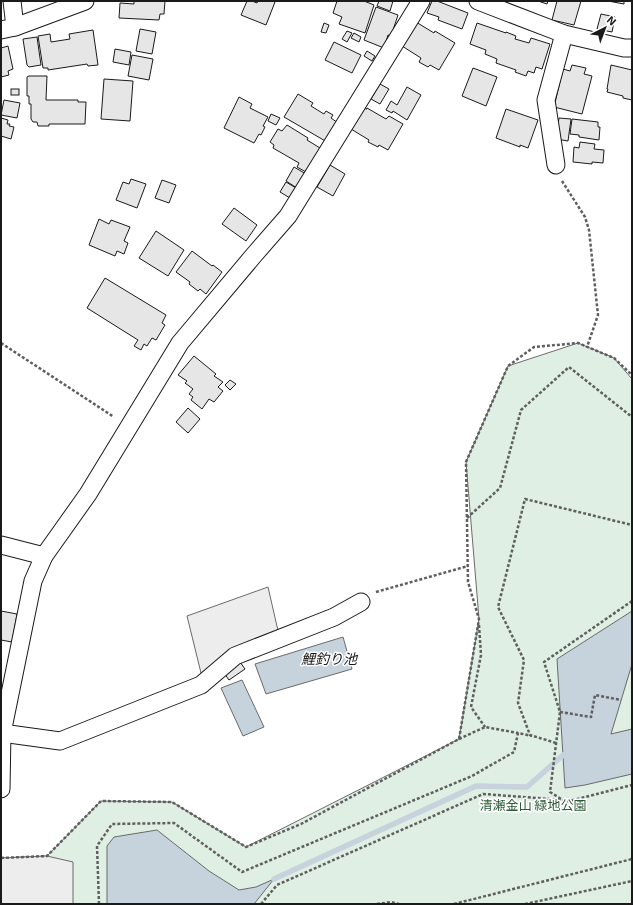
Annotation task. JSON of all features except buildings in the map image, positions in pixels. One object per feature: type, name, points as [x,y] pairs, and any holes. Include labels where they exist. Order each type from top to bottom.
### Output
[{"type":"street","points":[[12,1],[8,28],[85,1]]},
{"type":"street","points":[[1,789],[2,733],[33,582],[44,556],[88,494],[128,426],[180,343],[288,216],[421,1]]},
{"type":"street","points":[[478,1],[564,34],[624,48],[632,48]]},
{"type":"street","points":[[556,165],[546,100],[564,34]]},
{"type":"street","points":[[1,545],[44,556]]},
{"type":"street","points":[[2,733],[60,741],[201,685],[235,656],[334,616],[361,602]]},
{"type":"path","points":[[556,165],[561,180],[585,217],[590,230],[598,316],[587,347]]},
{"type":"path","points":[[1,343],[128,426]]},
{"type":"path","points":[[485,727],[471,707],[480,655],[479,619],[468,582],[466,462],[508,366],[534,347],[578,343],[614,358],[632,375]]},
{"type":"path","points":[[467,518],[500,488],[521,410],[569,368],[632,417]]},
{"type":"path","points":[[532,736],[530,735],[518,703],[524,660],[498,607],[525,499],[632,525]]},
{"type":"path","points":[[361,602],[366,596],[383,590],[468,566]]},
{"type":"path","points":[[562,800],[550,792],[560,712],[544,662],[632,601]]},
{"type":"path","points":[[460,739],[479,619]]},
{"type":"path","points":[[560,712],[591,717],[595,695],[621,700]]},
{"type":"path","points":[[1,858],[47,856],[101,801],[172,802],[246,847],[301,824],[485,727],[556,742]]},
{"type":"path","points":[[99,904],[97,846],[112,824],[174,823],[242,872],[472,776],[514,752],[518,733]]},
{"type":"path","points":[[261,904],[277,885],[483,794],[562,800],[566,802],[632,785]]},
{"type":"path","points":[[454,904],[632,859]]},
{"type":"path","points":[[525,904],[632,881]]},
{"type":"path","points":[[377,904],[391,902],[399,904]]},
{"type":"green space","name":"清瀬金山 緑地公園","points":[[578,343],[614,358],[632,379],[632,904],[1,904],[1,858],[47,856],[101,801],[172,802],[246,847],[459,739],[479,619],[466,462],[508,366]]},
{"type":"shaded area","points":[[268,587],[279,635],[202,677],[187,616]]},
{"type":"shaded area","points":[[47,856],[73,862],[73,904],[1,904],[1,858]]},
{"type":"water","points":[[632,611],[632,664],[611,734],[632,729],[632,774],[565,788],[557,659]]},
{"type":"water","name":"鯉釣り池","points":[[343,637],[352,669],[266,694],[255,664]]},
{"type":"water","points":[[242,680],[264,727],[243,736],[221,688]]},
{"type":"water","points":[[157,830],[209,871],[239,890],[256,887],[274,879],[254,904],[107,904],[107,846],[114,837]]},
{"type":"waterway","points":[[274,879],[476,786],[527,787],[563,755]]}]
